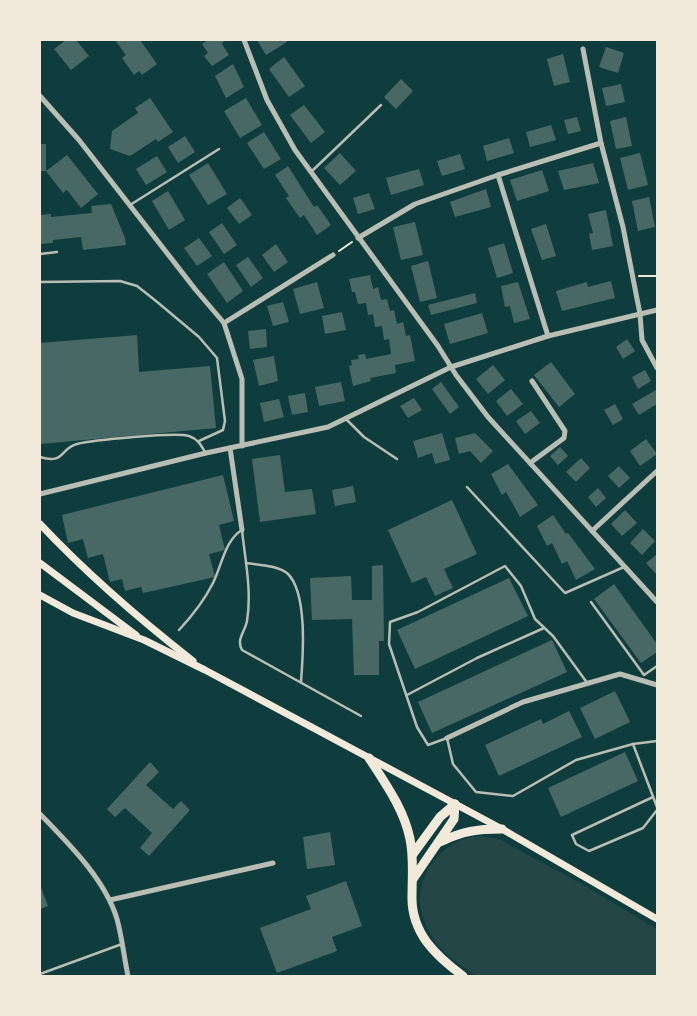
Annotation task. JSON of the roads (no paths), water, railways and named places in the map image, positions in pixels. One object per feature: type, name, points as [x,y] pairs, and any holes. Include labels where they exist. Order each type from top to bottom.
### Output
[{"type":"highway","points":[[369,758],[400,810],[410,838],[413,854],[413,913],[419,931],[443,961],[463,976]]},
{"type":"highway","points":[[413,854],[440,817],[455,804]]},
{"type":"highway","points":[[413,879],[454,819],[455,804]]},
{"type":"highway","points":[[438,844],[458,833],[476,829],[502,829]]},
{"type":"main road","points":[[40,524],[76,562],[128,610],[205,670]]},
{"type":"main road","points":[[40,563],[144,640]]},
{"type":"main road","points":[[40,594],[73,613],[144,640],[205,670],[502,829],[657,919]]},
{"type":"street","points":[[244,40],[267,100],[295,150],[451,367],[488,417],[625,567],[655,594],[657,602]]},
{"type":"street","points":[[583,49],[601,143],[622,228],[640,314],[642,340],[657,368]]},
{"type":"street","points":[[40,96],[79,140],[195,289],[224,323],[242,379],[242,446]]},
{"type":"street","points":[[358,238],[415,204],[498,174],[601,143]]},
{"type":"street","points":[[498,174],[548,336]]},
{"type":"street","points":[[224,323],[332,255]]},
{"type":"street","points":[[40,494],[206,453],[328,427],[451,367],[548,336],[657,310]]},
{"type":"street","points":[[530,463],[564,438],[565,431],[532,381]]},
{"type":"street","points":[[230,448],[242,530]]},
{"type":"street","points":[[592,531],[657,471]]},
{"type":"street","points":[[448,738],[523,702],[620,674],[657,685]]},
{"type":"street","points":[[40,814],[76,851],[110,900],[117,919],[128,976]]},
{"type":"street","points":[[110,900],[273,863]]},
{"type":"lane","points":[[311,172],[381,105]]},
{"type":"lane","points":[[130,205],[219,149]]},
{"type":"lane","points":[[40,254],[57,252]]},
{"type":"lane","points":[[40,282],[120,281],[137,286],[199,337],[217,358],[225,421],[223,430],[199,442]]},
{"type":"lane","points":[[346,418],[364,437],[396,459]]},
{"type":"lane","points":[[40,457],[54,460],[61,457],[75,444],[171,435],[189,436],[199,442],[206,453]]},
{"type":"lane","points":[[467,488],[565,593],[625,567]]},
{"type":"lane","points":[[179,630],[194,614],[213,584],[230,543],[235,534],[242,530],[246,563],[247,622],[239,640],[242,650],[361,716]]},
{"type":"lane","points":[[246,563],[281,570],[288,574],[294,584],[301,610],[304,636],[301,682]]},
{"type":"lane","points":[[588,684],[553,636],[535,619],[520,586],[505,566],[418,612],[390,622],[389,644],[407,694],[416,728],[428,745],[448,738],[453,764],[476,792],[513,796],[576,760],[633,744],[657,741]]},
{"type":"lane","points":[[591,602],[644,675],[657,666]]},
{"type":"lane","points":[[407,694],[477,658],[544,628]]},
{"type":"lane","points":[[633,744],[653,797],[657,809],[643,828],[589,851],[582,849],[576,844],[572,835],[653,797]]},
{"type":"lane","points":[[40,974],[122,944]]}]
